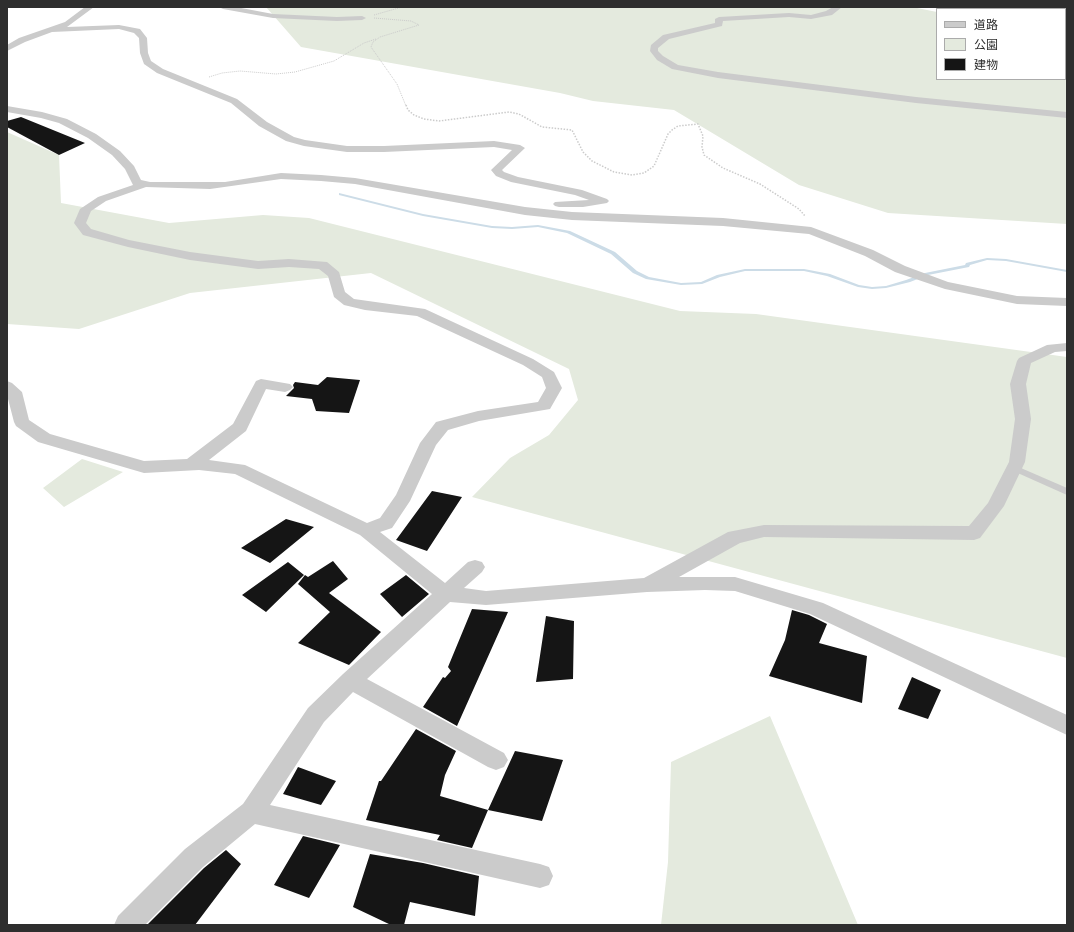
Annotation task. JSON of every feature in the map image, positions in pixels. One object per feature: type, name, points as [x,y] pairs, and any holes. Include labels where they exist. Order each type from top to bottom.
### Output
[{"type":"street","points":[[7,48],[22,40],[68,24],[90,7]]},
{"type":"street","points":[[223,7],[272,16],[337,19],[362,18]]},
{"type":"street","points":[[838,7],[829,13],[811,17],[789,15],[719,19],[719,24],[666,37],[654,47],[654,51],[660,58],[675,67],[718,75],[916,100],[1067,115]]},
{"type":"street","points":[[51,30],[119,27],[132,28],[144,38],[144,53],[147,62],[160,71],[234,101],[263,124],[290,139],[304,143],[347,149],[384,149],[494,144],[520,148],[496,170],[500,174],[515,180],[578,192],[603,202],[564,205],[445,197]]},
{"type":"street","points":[[7,109],[56,119],[92,136],[116,153],[130,168],[136,182],[145,184],[225,186],[281,176],[321,178],[355,181],[525,211],[579,216],[723,222],[811,232],[869,253],[900,270],[945,286],[1017,300],[1067,302]]},
{"type":"street","points":[[145,184],[108,196],[97,202],[86,209],[80,223],[87,232],[128,243],[190,256],[258,265],[290,263],[322,265],[334,275],[340,294],[349,302],[365,306],[420,312],[528,362],[548,375],[554,388],[544,406],[478,416],[442,426],[428,443],[404,497],[386,523],[366,530]]},
{"type":"street","points":[[647,585],[735,537],[764,531],[974,533],[995,506],[1017,462],[1023,419],[1018,384],[1024,361],[1052,348],[1067,347]]},
{"type":"street","points":[[192,464],[240,427],[261,384],[285,387]]},
{"type":"street","points":[[7,386],[14,392],[22,422],[44,438],[144,467],[192,464],[239,469],[366,530],[445,594],[486,598],[647,585],[705,582],[735,584],[816,608],[1067,725]]},
{"type":"street","points":[[127,925],[194,858],[252,812],[316,715],[351,680],[475,567]]},
{"type":"street","points":[[351,680],[496,760]]},
{"type":"street","points":[[252,812],[540,876]]},
{"type":"lane","points":[[1014,468],[1067,492]]},
{"type":"path","points":[[362,18],[402,7]]},
{"type":"path","points":[[490,7],[506,7]]},
{"type":"path","points":[[195,85],[209,77],[222,73],[240,71],[276,74],[295,72],[334,62],[364,43],[419,25],[411,21],[400,19],[362,18]]},
{"type":"path","points":[[380,37],[372,42],[371,47],[397,84],[408,110],[414,115],[424,119],[439,121],[509,112],[519,114],[542,127],[572,130],[583,152],[592,161],[614,172],[632,174],[644,173],[654,166],[668,134],[672,130],[678,126],[698,124],[703,136],[702,147],[704,155],[723,168],[760,184],[799,209],[821,235]]},
{"type":"green space","points":[[266,7],[912,7],[936,12],[936,80],[1066,80],[1067,21],[1067,224],[888,213],[799,185],[674,110],[593,101],[560,93],[301,47]]},
{"type":"green space","points":[[7,132],[59,155],[61,203],[169,223],[263,215],[309,218],[680,311],[756,314],[1067,357],[1067,658],[472,497],[510,458],[549,435],[578,400],[569,369],[371,273],[190,293],[79,329],[7,324]]},
{"type":"green space","points":[[82,459],[123,472],[64,507],[43,488]]},
{"type":"green space","points":[[770,716],[858,925],[661,925],[668,862],[671,762]]},
{"type":"building","points":[[21,117],[85,143],[59,155],[7,127],[7,121]]},
{"type":"building","points":[[327,377],[360,380],[349,413],[316,411],[312,399],[286,396],[294,388],[293,385],[295,382],[318,385]]},
{"type":"building","points":[[432,491],[462,497],[427,551],[396,540]]},
{"type":"building","points":[[286,519],[314,527],[270,563],[241,548]]},
{"type":"building","points":[[333,561],[348,579],[329,593],[381,632],[349,665],[298,643],[330,612],[298,584],[305,575],[308,577]]},
{"type":"building","points":[[288,562],[304,575],[266,612],[242,595]]},
{"type":"building","points":[[406,575],[429,594],[402,617],[380,594]]},
{"type":"building","points":[[472,609],[508,612],[457,726],[423,707],[443,677],[445,678],[451,671],[448,667]]},
{"type":"building","points":[[792,610],[809,615],[827,624],[819,643],[867,656],[862,703],[769,676],[785,640]]},
{"type":"building","points":[[546,616],[574,621],[573,679],[536,682]]},
{"type":"building","points":[[912,677],[941,690],[928,719],[898,709]]},
{"type":"building","points":[[416,729],[456,751],[445,775],[440,796],[488,810],[472,848],[437,840],[440,835],[366,820],[379,781],[381,781]]},
{"type":"building","points":[[515,751],[563,760],[542,821],[488,810]]},
{"type":"building","points":[[298,767],[336,781],[321,805],[283,794]]},
{"type":"building","points":[[303,836],[340,845],[309,898],[274,885]]},
{"type":"building","points":[[226,850],[241,864],[195,925],[147,925],[204,868]]},
{"type":"building","points":[[370,854],[423,863],[479,876],[475,916],[410,902],[404,925],[391,925],[353,907]]},
{"type":"waterway","points":[[340,194],[423,215],[492,227],[512,228],[538,226],[568,232],[613,253],[635,272],[648,278],[681,284],[702,283],[719,276],[745,270],[804,270],[828,275],[858,286],[872,288],[886,287],[927,274],[967,266],[968,264],[987,259],[1006,260],[1067,271]]}]
